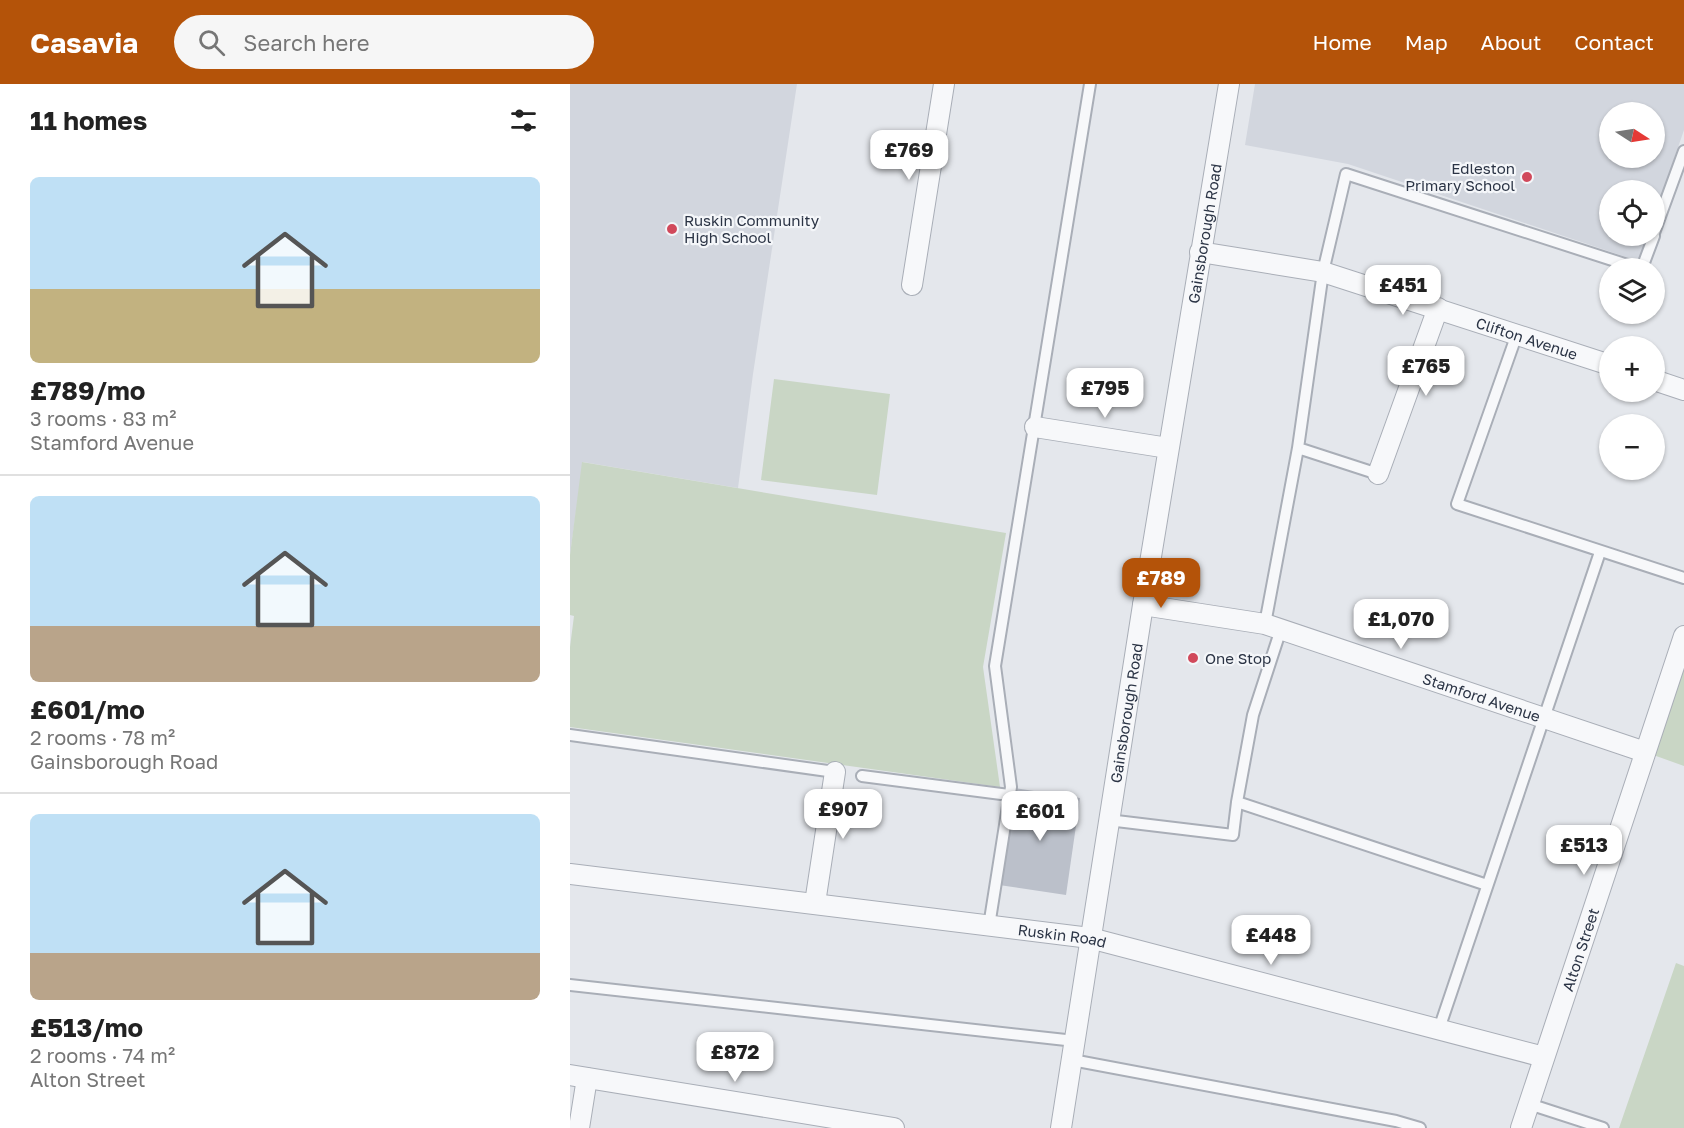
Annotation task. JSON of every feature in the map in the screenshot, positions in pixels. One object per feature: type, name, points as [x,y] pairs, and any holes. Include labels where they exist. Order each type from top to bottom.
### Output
[{"type":"street","points":[[912,285],[944,84]]},
{"type":"street","name":"Gainsborough Road","points":[[1061,1128],[1168,448],[1230,84]]},
{"type":"street","name":"Clifton Avenue","points":[[1200,252],[1323,272],[1599,361]]},
{"type":"street","points":[[1378,474],[1438,308]]},
{"type":"street","points":[[1665,384],[1684,390]]},
{"type":"street","points":[[1035,427],[1168,448]]},
{"type":"street","name":"Stamford Avenue","points":[[1143,604],[1273,627],[1645,752]]},
{"type":"street","name":"Alton Street","points":[[1521,1128],[1684,636]]},
{"type":"street","points":[[815,903],[835,772]]},
{"type":"street","name":"Ruskin Road","points":[[570,874],[1090,938],[1544,1057]]},
{"type":"street","points":[[579,1128],[578,1076],[894,1128]]},
{"type":"lane","points":[[989,926],[1011,787],[995,666],[1090,84]]},
{"type":"lane","points":[[1665,204],[1684,151]]},
{"type":"lane","points":[[1108,820],[1233,835],[1253,715],[1273,627],[1323,272],[1346,174],[1606,258]]},
{"type":"lane","points":[[1517,334],[1457,504],[1684,578]]},
{"type":"lane","points":[[1298,448],[1378,474]]},
{"type":"lane","points":[[1439,1029],[1600,552]]},
{"type":"lane","points":[[570,735],[835,772]]},
{"type":"lane","points":[[862,776],[1009,795]]},
{"type":"lane","points":[[1237,802],[1487,885]]},
{"type":"lane","points":[[570,985],[1073,1051],[1420,1128]]},
{"type":"lane","points":[[1528,1104],[1603,1128]]},
{"type":"shaded area","name":"Ruskin Community High School","points":[[570,84],[797,84],[738,488],[583,462],[570,555]]},
{"type":"shaded area","name":"Edleston Primary School","points":[[1255,84],[1684,84],[1684,130],[1665,185],[1665,180],[1599,180],[1599,246],[1643,246],[1639,258],[1629,258],[1348,164],[1245,145]]},
{"type":"green space","points":[[774,379],[890,394],[877,495],[761,480]]},
{"type":"green space","points":[[582,462],[1006,533],[983,667],[1000,787],[570,727],[570,647],[574,616],[570,615],[570,555]]},
{"type":"green space","points":[[1684,636],[1684,766],[1645,752]]},
{"type":"green space","points":[[1676,963],[1684,966],[1684,1128],[1619,1128]]},
{"type":"building","points":[[1014,788],[1080,798],[1066,895],[999,885]]},
{"type":"place","name":"Edleston Primary School","points":[[1527,177]]},
{"type":"place","name":"Ruskin Community High School","points":[[672,229]]},
{"type":"place","name":"One Stop","points":[[1193,658]]}]
